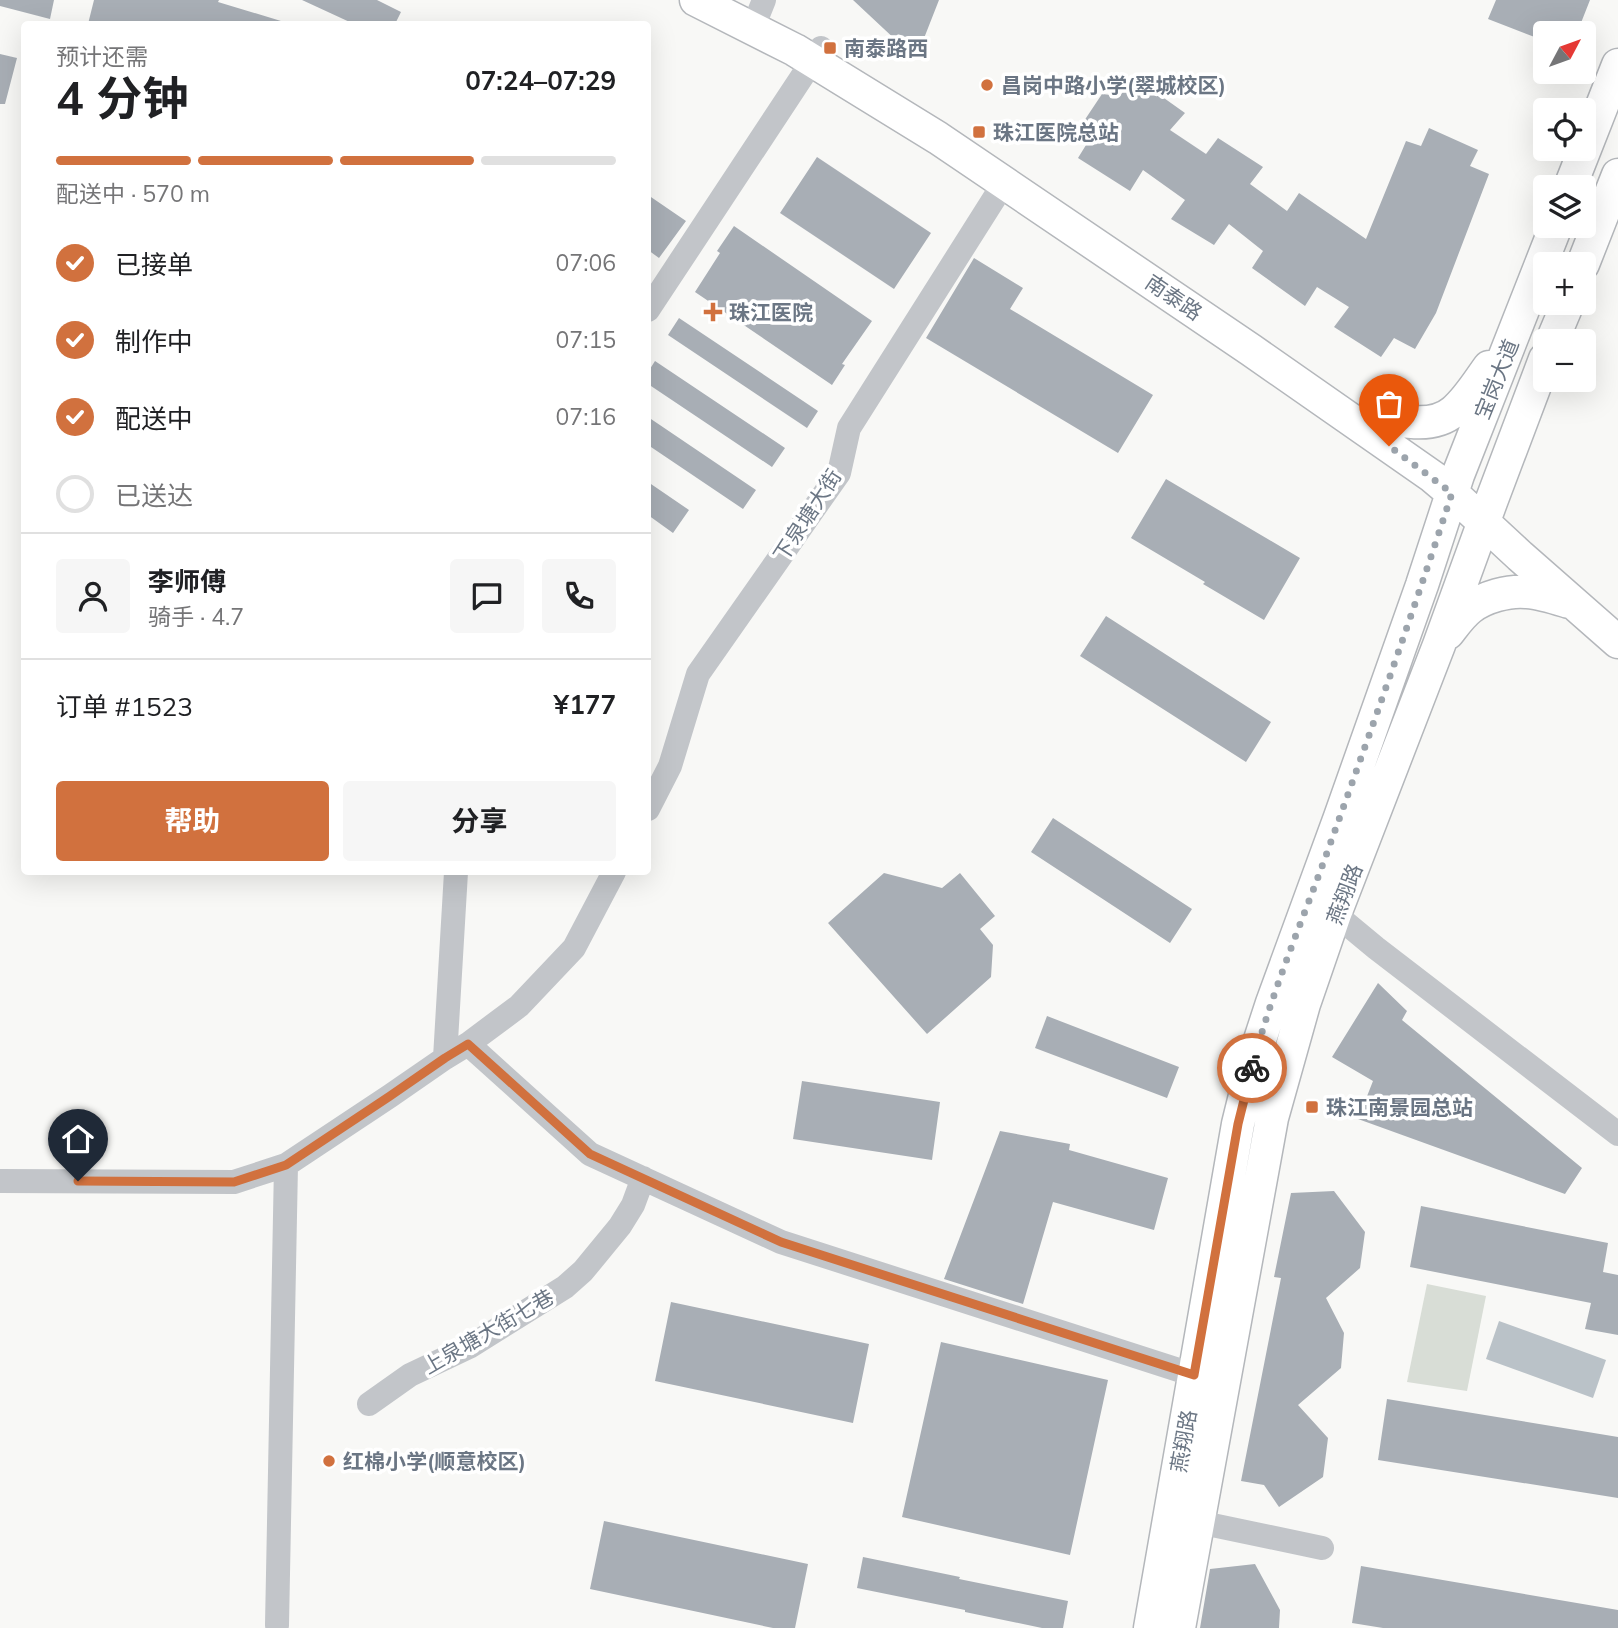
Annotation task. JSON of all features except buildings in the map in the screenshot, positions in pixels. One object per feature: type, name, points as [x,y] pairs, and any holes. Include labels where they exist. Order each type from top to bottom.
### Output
[{"type":"main road","name":"南泰路","points":[[696,0],[795,50],[817,55],[889,88],[1115,235],[1373,414],[1487,512],[1553,561],[1618,618]]},
{"type":"main road","name":"南泰路","points":[[729,0],[761,7],[817,55],[1262,357],[1433,477],[1455,484]]},
{"type":"main road","points":[[1575,175],[1618,65]]},
{"type":"main road","points":[[1588,252],[1618,175]]},
{"type":"main road","name":"宝岗大道","points":[[1455,484],[1551,238]]},
{"type":"main road","points":[[1373,414],[1398,421],[1419,422],[1439,419],[1452,412],[1513,335]]},
{"type":"main road","name":"宝岗大道","points":[[1487,512],[1533,391]]},
{"type":"main road","name":"燕翔路","points":[[1150,1628],[1238,1124],[1255,1055],[1422,585],[1455,484]]},
{"type":"main road","name":"南泰路","points":[[1487,512],[1574,603],[1618,642]]},
{"type":"main road","name":"燕翔路","points":[[1179,1628],[1272,1118],[1304,1004],[1335,914],[1439,645],[1487,512]]},
{"type":"main road","points":[[1439,645],[1471,607],[1489,598],[1526,592],[1574,603]]},
{"type":"street","points":[[651,305],[817,55]]},
{"type":"street","name":"下泉塘大街","points":[[651,803],[670,765],[698,674],[839,472],[849,428],[1004,183]]},
{"type":"street","points":[[1486,402],[1490,413],[1501,424],[1508,425],[1522,420]]},
{"type":"street","points":[[1422,585],[1456,598]]},
{"type":"street","points":[[445,1058],[456,875]]},
{"type":"street","points":[[0,1181],[234,1182],[286,1165],[468,1044],[519,1006],[574,948],[612,875]]},
{"type":"street","points":[[1335,914],[1618,1134]]},
{"type":"street","points":[[468,1044],[590,1154],[781,1242],[1194,1375]]},
{"type":"street","points":[[277,1625],[286,1165]]},
{"type":"street","name":"上泉塘大街七巷","points":[[369,1404],[410,1375],[469,1347],[565,1287],[583,1271],[620,1226],[633,1205],[643,1178]]},
{"type":"street","points":[[1198,1522],[1322,1548]]},
{"type":"shaded area","points":[[1427,1284],[1486,1296],[1467,1391],[1407,1382]]},
{"type":"shaded area","points":[[1499,1321],[1606,1360],[1593,1398],[1486,1359]]},
{"type":"way so far","points":[[1252,1068],[1272,1003],[1422,585],[1452,493],[1389,446]]},
{"type":"place","name":"南泰路西","points":[[830,48]]},
{"type":"place","name":"昌岗中路小学(翠城校区)","points":[[987,85]]},
{"type":"place","name":"珠江医院总站","points":[[979,132]]},
{"type":"place","name":"珠江医院","points":[[713,312]]},
{"type":"place","name":"珠江南景园总站","points":[[1312,1107]]},
{"type":"place","name":"红棉小学(顺意校区)","points":[[329,1461]]},
{"type":"route","points":[[78,1181],[234,1182],[286,1165],[468,1044],[590,1154],[781,1242],[1194,1375],[1238,1124],[1252,1068]]}]
